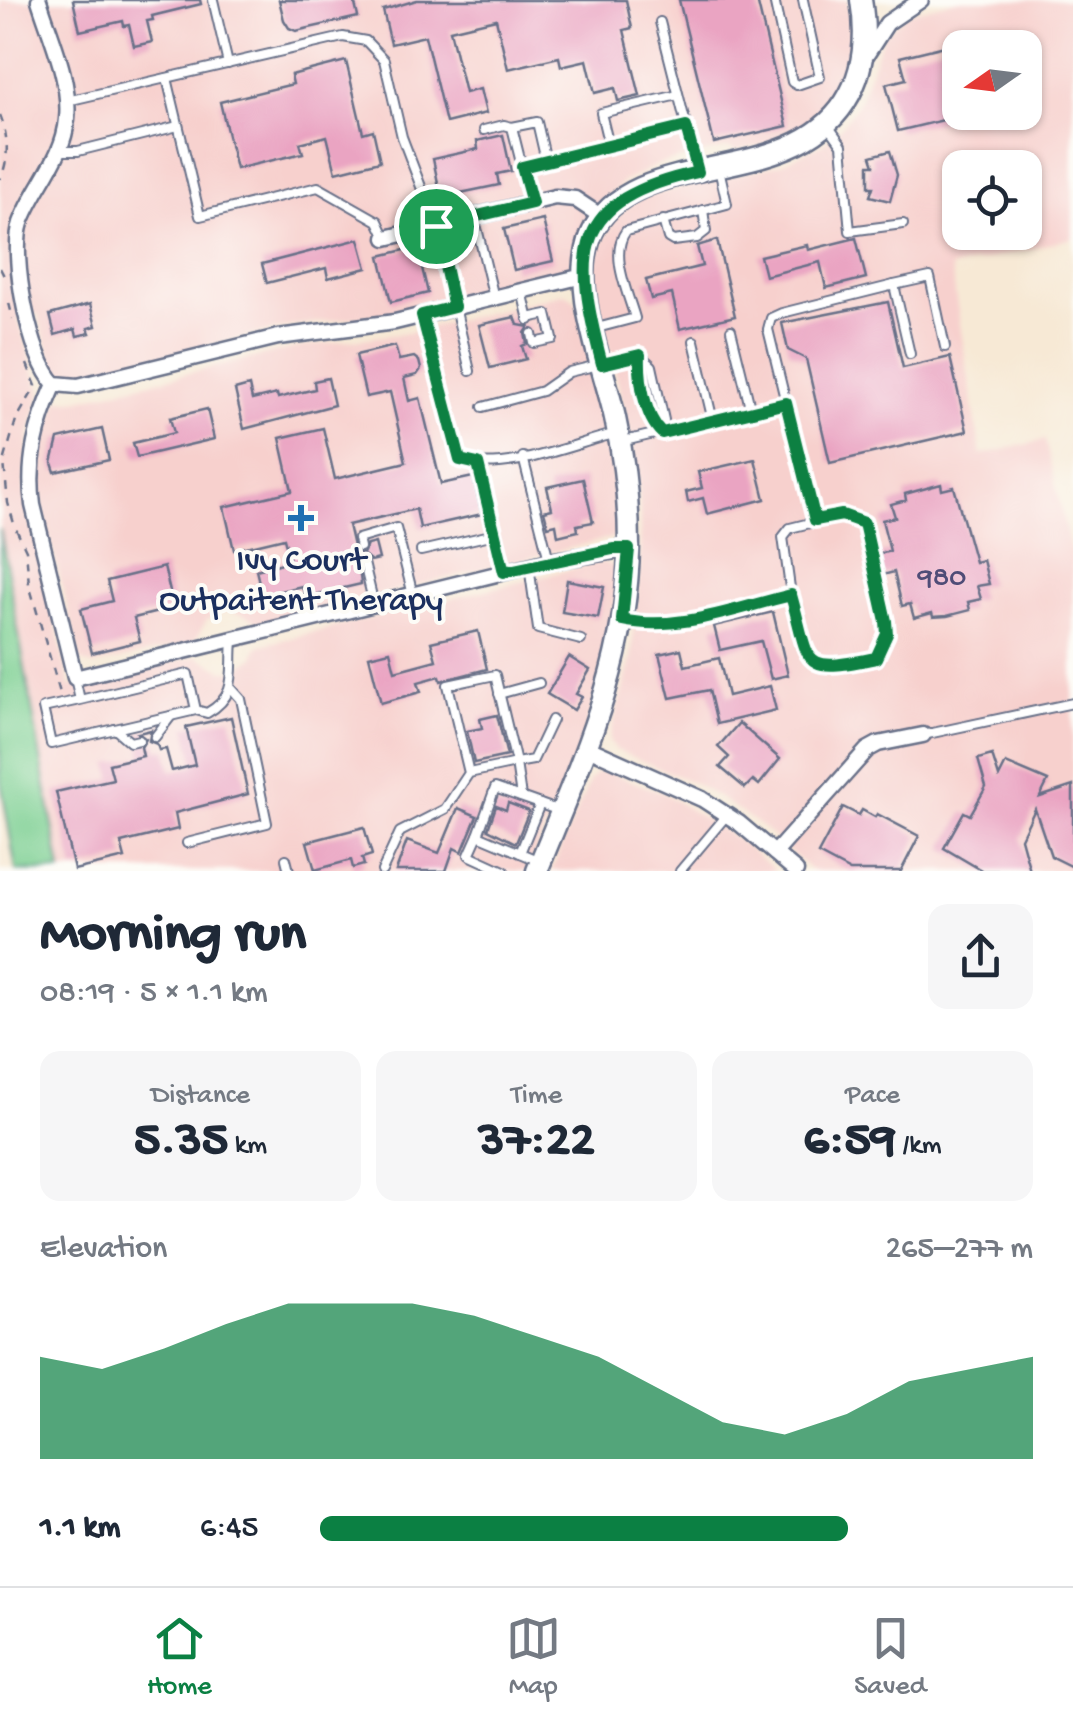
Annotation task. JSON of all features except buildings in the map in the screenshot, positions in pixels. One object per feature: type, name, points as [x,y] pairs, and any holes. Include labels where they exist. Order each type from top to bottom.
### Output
[{"type":"street","points":[[39,0],[67,101],[67,119],[58,151],[20,225],[18,260],[42,368],[55,384],[78,386],[278,338],[422,315],[584,276]]},
{"type":"street","points":[[861,0],[862,62]]},
{"type":"street","points":[[540,866],[604,703],[622,620],[629,549],[624,473],[584,276],[587,250],[609,208],[639,189],[789,148],[827,124],[850,93],[862,62],[888,23],[921,0]]},
{"type":"street","points":[[386,238],[555,197],[575,199],[602,217]]},
{"type":"street","points":[[55,384],[42,412],[31,455],[30,481],[75,678],[550,561],[629,549]]},
{"type":"street","points":[[776,853],[867,750],[922,735]]},
{"type":"street","points":[[588,748],[651,773],[728,815],[796,871]]},
{"type":"lane","points":[[214,0],[228,64]]},
{"type":"lane","points":[[774,0],[792,82],[798,86],[820,77],[804,0]]},
{"type":"lane","points":[[593,328],[634,318],[618,248],[626,231],[727,204],[686,127],[660,22]]},
{"type":"lane","points":[[67,101],[343,37],[366,40],[384,60],[402,137],[436,226],[470,370]]},
{"type":"lane","points":[[166,78],[200,216],[318,187],[378,221],[386,238]]},
{"type":"lane","points":[[609,146],[601,113],[678,94]]},
{"type":"lane","points":[[484,130],[537,122],[546,161]]},
{"type":"lane","points":[[827,124],[842,145],[850,231],[904,224]]},
{"type":"lane","points":[[58,151],[78,151],[178,126]]},
{"type":"lane","points":[[512,127],[532,203]]},
{"type":"lane","points":[[522,167],[686,127]]},
{"type":"lane","points":[[662,220],[668,238],[673,241],[698,238],[706,231],[703,210]]},
{"type":"lane","points":[[474,216],[494,298]]},
{"type":"lane","points":[[815,520],[768,329],[771,318],[782,312],[930,277],[945,347]]},
{"type":"lane","points":[[894,286],[910,354]]},
{"type":"lane","points":[[522,291],[529,320],[547,314],[553,339],[534,343],[532,334]]},
{"type":"lane","points":[[422,315],[460,460],[478,464],[524,458],[662,433],[786,403]]},
{"type":"lane","points":[[730,330],[751,412]]},
{"type":"lane","points":[[694,341],[713,420]]},
{"type":"lane","points":[[483,407],[542,391],[570,372],[640,355],[639,372],[652,424],[662,433]]},
{"type":"lane","points":[[524,458],[550,561]]},
{"type":"lane","points":[[478,464],[504,572]]},
{"type":"lane","points":[[842,515],[864,523],[886,621],[883,648],[876,658],[832,667],[817,665],[809,657],[791,595],[783,537],[790,528],[842,515]]},
{"type":"lane","points":[[360,547],[358,539],[396,528],[413,595]]},
{"type":"lane","points":[[421,551],[495,534]]},
{"type":"lane","points":[[364,562],[374,604]]},
{"type":"lane","points":[[529,566],[538,629],[581,640]]},
{"type":"lane","points":[[622,620],[640,624],[681,622],[791,595]]},
{"type":"lane","points":[[196,710],[188,674],[43,708],[52,744],[196,710],[207,713],[220,706],[232,689],[233,640]]},
{"type":"lane","points":[[469,773],[448,685],[495,674],[521,797]]},
{"type":"lane","points":[[75,678],[80,700]]},
{"type":"lane","points":[[499,694],[538,683]]},
{"type":"lane","points":[[187,843],[267,823],[241,698],[232,689]]},
{"type":"lane","points":[[922,735],[1073,703]]},
{"type":"lane","points":[[156,736],[171,716]]},
{"type":"lane","points":[[382,871],[400,832],[445,810],[469,773],[533,760],[552,720]]},
{"type":"lane","points":[[115,729],[130,742],[140,740]]},
{"type":"lane","points":[[504,871],[469,855],[495,788],[562,812]]},
{"type":"lane","points":[[520,852],[540,804]]},
{"type":"lane","points":[[680,871],[728,815]]},
{"type":"lane","points":[[478,835],[520,852],[540,866]]},
{"type":"lane","points":[[286,859],[289,871]]},
{"type":"path","points":[[0,115],[7,137],[0,179]]},
{"type":"shaded area","points":[[0,0],[847,0],[853,23],[851,62],[839,96],[812,125],[778,142],[737,151],[728,148],[660,164],[623,182],[596,210],[570,266],[560,273],[387,314],[296,325],[74,378],[65,378],[53,368],[38,313],[18,318],[41,394],[29,436],[24,485],[70,686],[197,656],[223,670],[235,671],[254,657],[258,646],[602,562],[616,567],[607,656],[580,747],[527,871],[61,871],[0,529]]},
{"type":"shaded area","points":[[956,0],[1073,0],[1073,238],[1042,246],[1042,150],[942,150],[942,250],[1024,250],[951,268],[981,455],[1045,440],[1073,561],[1073,871],[812,871],[727,803],[694,783],[616,750],[609,740],[631,659],[640,565],[640,513],[630,431],[596,296],[594,266],[602,242],[618,216],[640,198],[781,164],[824,143],[858,103],[883,36],[908,13]]},
{"type":"shaded area","points":[[565,293],[576,301],[604,416],[616,499],[615,537],[259,624],[245,615],[227,611],[207,620],[193,643],[93,666],[81,661],[41,504],[42,448],[58,400],[76,400],[299,347],[408,333]]},
{"type":"shaded area","points":[[605,771],[665,794],[737,839],[776,871],[551,871],[590,780]]},
{"type":"green space","points":[[0,529],[61,871],[16,871],[0,777]]},
{"type":"place","name":"Ivy Court Outpaitent Therapy","points":[[301,518]]},
{"type":"route","points":[[686,127],[698,172],[639,189],[609,208],[592,235],[584,268],[586,302],[602,364],[640,355],[639,372],[652,424],[662,433],[786,403],[815,520],[842,515],[864,523],[886,621],[887,634],[876,658],[832,667],[817,665],[809,657],[791,595],[681,622],[658,625],[622,620],[629,549],[504,572],[478,464],[460,460],[422,315],[454,307],[436,226],[532,203],[522,167],[686,127]]}]
